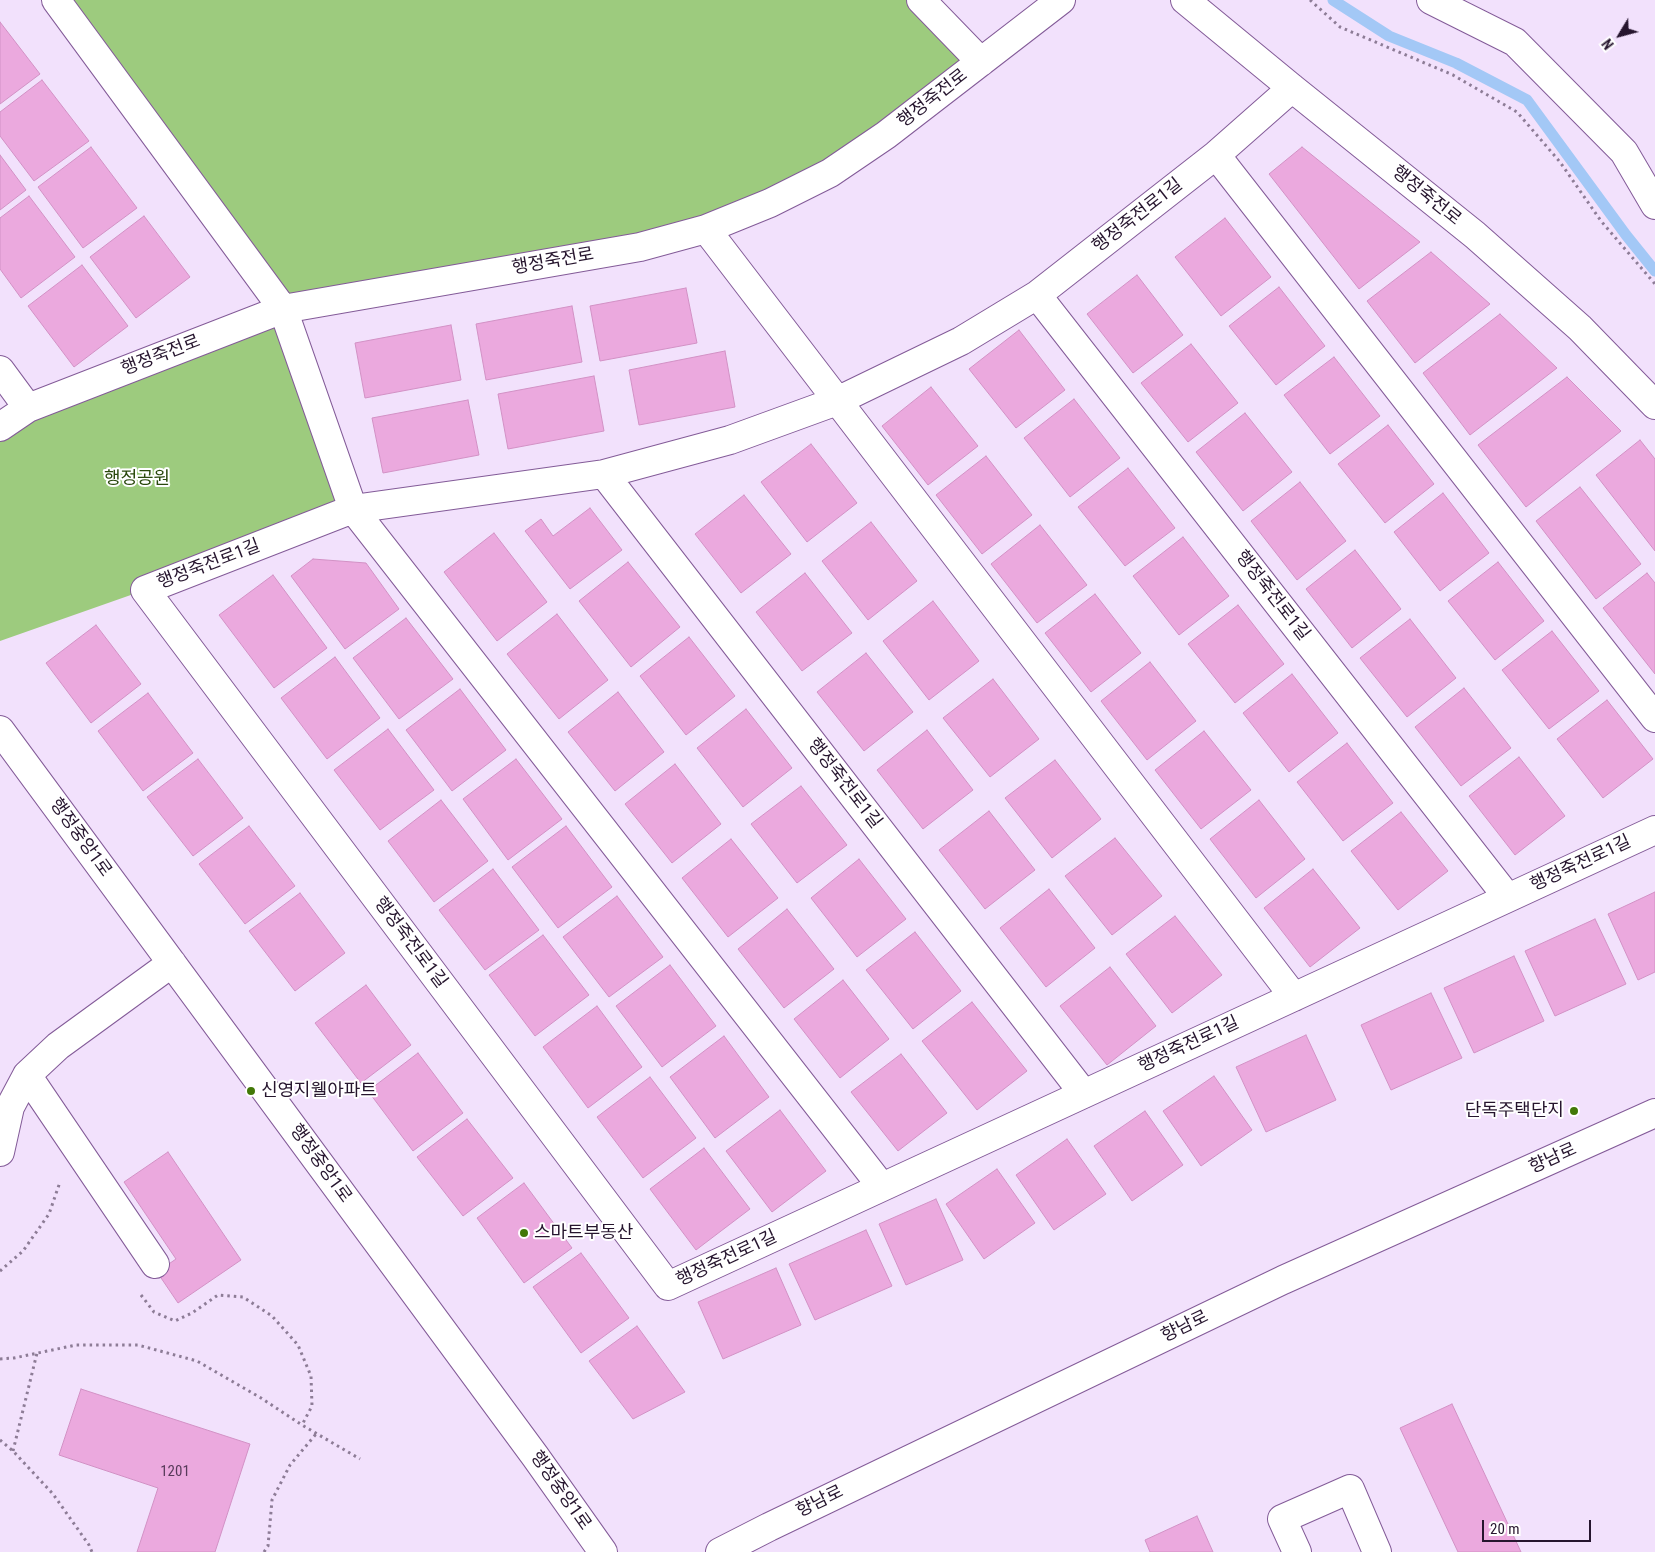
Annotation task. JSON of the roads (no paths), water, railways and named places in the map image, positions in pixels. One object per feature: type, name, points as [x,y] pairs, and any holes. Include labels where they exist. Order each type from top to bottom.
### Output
[{"type":"street","points":[[56,0],[282,309],[353,509],[882,1187]]},
{"type":"street","points":[[921,0],[981,62]]},
{"type":"street","name":"행정죽전로","points":[[0,427],[28,408],[282,309],[640,247],[706,229],[770,203],[830,173],[886,135],[1061,0]]},
{"type":"street","name":"행정죽전로","points":[[1185,0],[1475,235],[1580,328],[1655,406]]},
{"type":"street","points":[[1431,0],[1515,42],[1624,152],[1655,205]]},
{"type":"street","name":"행정죽전로1길","points":[[1292,88],[1216,155],[1037,295],[961,342],[837,401],[730,440],[604,474],[353,509],[145,590],[668,1286],[1655,830]]},
{"type":"street","points":[[1216,155],[1655,718]]},
{"type":"street","points":[[706,229],[1294,997]]},
{"type":"street","name":"행정죽전로1길","points":[[1037,295],[1508,898]]},
{"type":"street","points":[[0,370],[28,408]]},
{"type":"street","name":"행정죽전로1길","points":[[604,474],[1084,1094]]},
{"type":"street","name":"행정중앙1로","points":[[0,730],[535,1456],[603,1552]]},
{"type":"street","points":[[0,1152],[10,1107],[27,1075],[58,1046],[172,963]]},
{"type":"street","points":[[27,1075],[155,1264]]},
{"type":"street","name":"향남로","points":[[720,1552],[778,1522],[1282,1280],[1655,1113]]},
{"type":"street","points":[[1297,1552],[1282,1519],[1350,1489],[1377,1552]]},
{"type":"waterway","points":[[1333,0],[1389,36],[1456,63],[1527,100],[1626,235],[1655,271]]},
{"type":"place","name":"신영지웰아파트","points":[[251,1091]]},
{"type":"place","name":"단독주택단지","points":[[1574,1111]]},
{"type":"place","name":"스마트부동산","points":[[524,1233]]},
{"type":"park label","name":"행정공원","points":[[137,479]]}]
